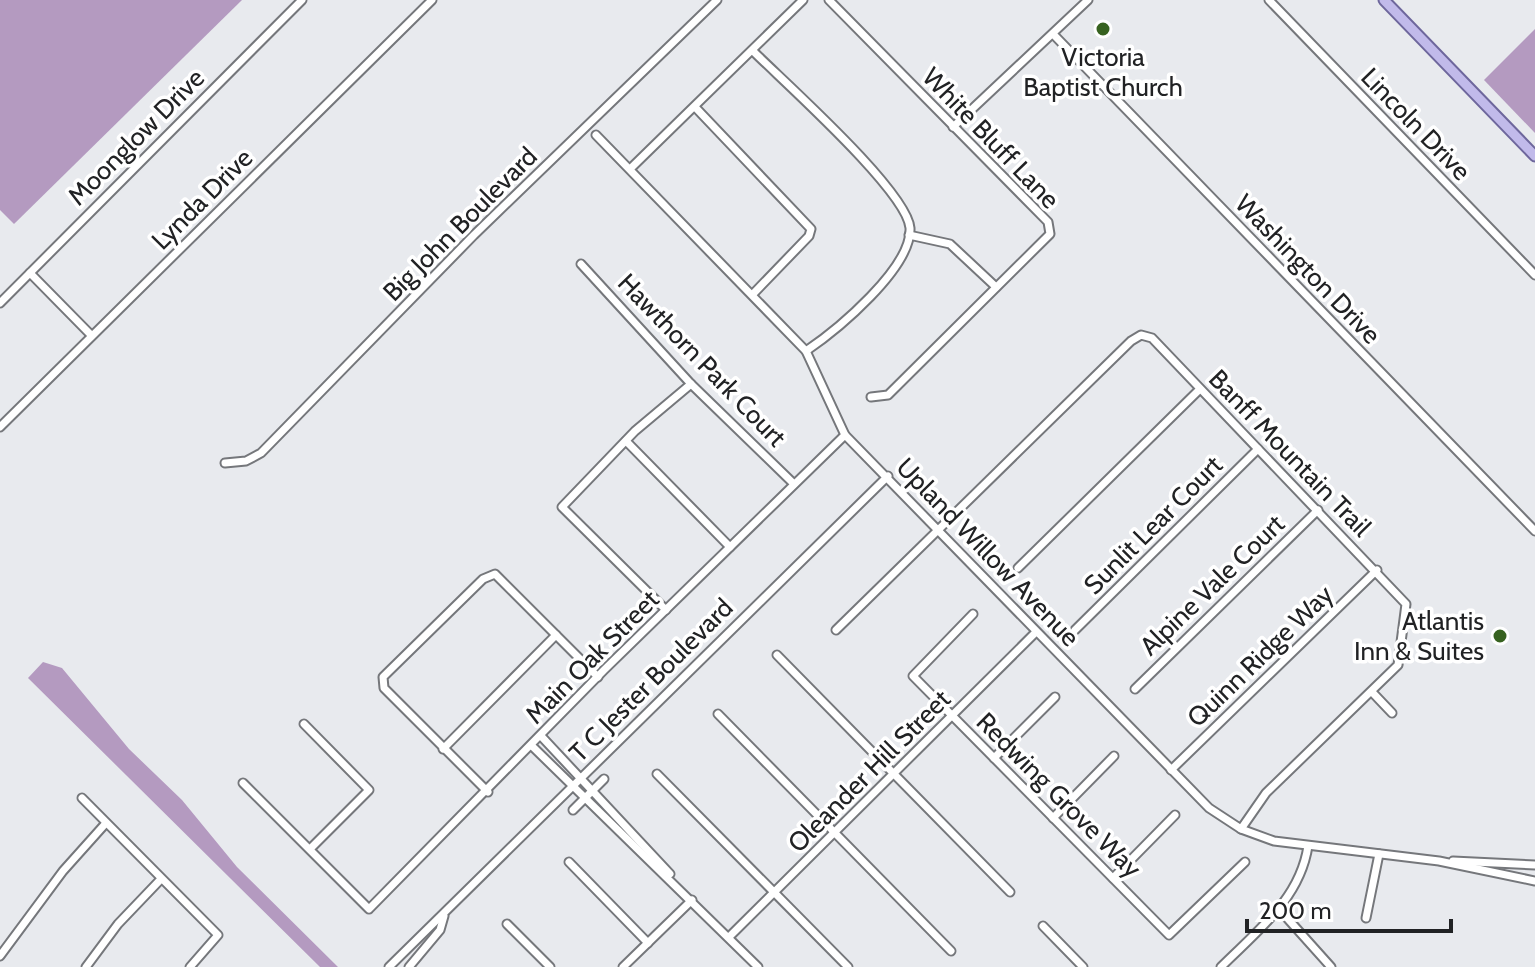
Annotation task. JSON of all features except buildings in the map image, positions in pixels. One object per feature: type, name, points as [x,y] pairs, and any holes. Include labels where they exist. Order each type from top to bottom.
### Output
[{"type":"main road","points":[[1384,0],[1535,156]]},
{"type":"street","name":"Moonglow Drive","points":[[0,303],[302,0]]},
{"type":"street","name":"Lynda Drive","points":[[0,427],[432,0]]},
{"type":"street","name":"Big John Boulevard","points":[[225,463],[246,461],[261,453],[474,235],[717,0]]},
{"type":"street","points":[[630,169],[803,0]]},
{"type":"street","name":"White Bluff Lane","points":[[829,0],[1048,222],[1050,234],[888,395],[871,397]]},
{"type":"street","points":[[953,127],[1088,0]]},
{"type":"street","name":"Lincoln Drive","points":[[1269,0],[1535,275]]},
{"type":"street","name":"Washington Drive","points":[[1053,34],[1535,531]]},
{"type":"street","points":[[753,51],[897,199],[905,211],[909,235],[902,261],[825,338],[806,351]]},
{"type":"street","points":[[695,107],[811,229],[809,236],[753,294]]},
{"type":"street","name":"Upland Willow Avenue","points":[[596,135],[806,351],[845,435],[1209,808],[1241,829],[1274,841],[1439,861],[1531,864]]},
{"type":"street","points":[[909,235],[950,244],[996,287]]},
{"type":"street","name":"Hawthorn Park Court","points":[[581,264],[691,384],[794,484]]},
{"type":"street","points":[[30,273],[91,335]]},
{"type":"street","name":"Banff Mountain Trail","points":[[939,528],[1131,341],[1141,335],[1152,338],[1377,570],[1406,604],[1398,665],[1372,692]]},
{"type":"street","points":[[666,610],[562,507],[626,441],[691,384]]},
{"type":"street","points":[[1018,568],[1200,389]]},
{"type":"street","name":"Main Oak Street","points":[[310,849],[369,909],[488,792],[598,677],[845,435]]},
{"type":"street","points":[[626,441],[730,547]]},
{"type":"street","name":"Sunlit Lear Court","points":[[1075,630],[1258,449]]},
{"type":"street","name":"T C Jester Boulevard","points":[[389,967],[888,476]]},
{"type":"street","name":"Alpine Vale Court","points":[[1135,689],[1318,510]]},
{"type":"street","points":[[836,630],[939,528]]},
{"type":"street","name":"Quinn Ridge Way","points":[[1171,770],[1377,570]]},
{"type":"street","points":[[488,792],[381,682],[489,575],[500,577],[598,677]]},
{"type":"street","name":"Redwing Grove Way","points":[[973,614],[913,676],[1169,935],[1245,862]]},
{"type":"street","name":"Oleander Hill Street","points":[[729,937],[1036,632]]},
{"type":"street","points":[[443,749],[556,635]]},
{"type":"street","points":[[777,655],[1010,892]]},
{"type":"street","points":[[1241,829],[1266,793],[1372,692],[1392,713]]},
{"type":"street","points":[[994,758],[1055,697]]},
{"type":"street","points":[[718,714],[951,951]]},
{"type":"street","points":[[243,783],[310,849],[369,790],[304,724]]},
{"type":"street","points":[[541,736],[692,900]]},
{"type":"street","points":[[532,746],[758,967]]},
{"type":"street","points":[[1053,818],[1114,756]]},
{"type":"street","points":[[657,774],[848,967]]},
{"type":"street","name":"T C Jester Boulevard","points":[[573,810],[604,779]]},
{"type":"street","points":[[82,798],[218,935],[190,967]]},
{"type":"street","points":[[1113,878],[1175,815]]},
{"type":"street","points":[[0,956],[45,893],[106,823]]},
{"type":"street","points":[[1221,967],[1279,909],[1298,884],[1308,846]]},
{"type":"street","points":[[1366,918],[1379,854]]},
{"type":"street","name":"Upland Willow Avenue","points":[[1439,861],[1535,881]]},
{"type":"street","points":[[569,862],[648,943]]},
{"type":"street","points":[[1525,879],[1531,864]]},
{"type":"street","points":[[86,967],[118,924],[161,879]]},
{"type":"street","points":[[623,967],[692,900]]},
{"type":"street","points":[[1279,909],[1331,967]]},
{"type":"street","name":"T C Jester Boulevard","points":[[409,967],[440,930],[445,914]]},
{"type":"street","points":[[507,924],[550,967]]},
{"type":"street","points":[[1043,926],[1083,967]]},
{"type":"shaded area","points":[[0,0],[242,0],[14,224],[0,210]]},
{"type":"shaded area","points":[[1535,29],[1535,133],[1484,80]]},
{"type":"shaded area","points":[[43,662],[62,668],[129,749],[182,800],[237,867],[338,967],[320,967],[28,678]]},
{"type":"place","name":"Victoria Baptist Church","points":[[1103,29]]},
{"type":"place","name":"Atlantis Inn & Suites","points":[[1500,636]]}]
